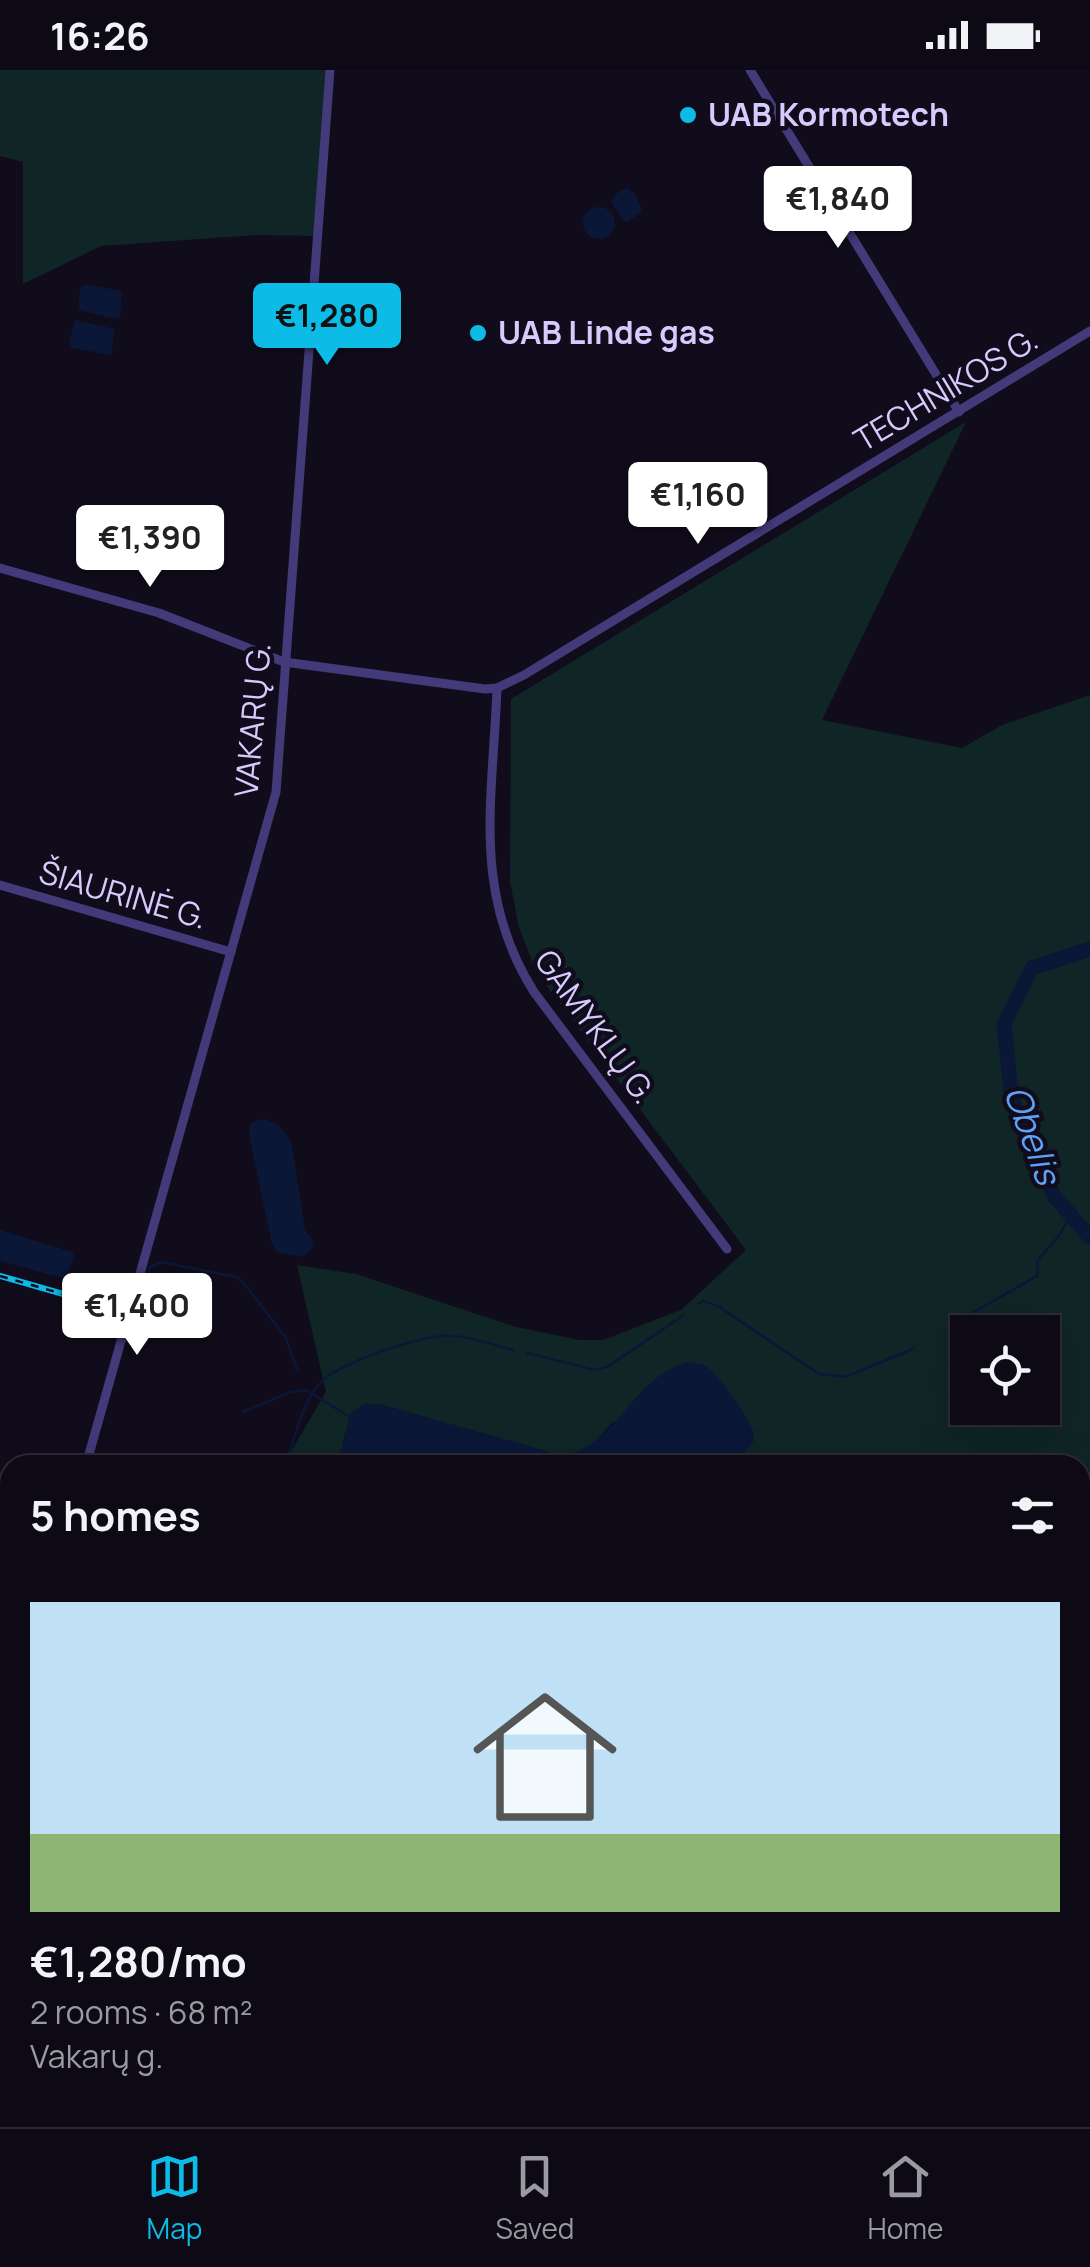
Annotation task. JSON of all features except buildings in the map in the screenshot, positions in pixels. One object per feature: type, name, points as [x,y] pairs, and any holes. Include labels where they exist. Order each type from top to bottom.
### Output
[{"type":"street","name":"VAKARŲ G.","points":[[89,1455],[276,792],[330,70]]},
{"type":"street","points":[[750,70],[959,412]]},
{"type":"street","name":"TECHNIKOS G.","points":[[497,688],[1090,332]]},
{"type":"street","points":[[0,568],[159,612],[284,662],[497,688]]},
{"type":"street","name":"GAMYKLŲ G.","points":[[497,688],[490,860],[496,910],[511,953],[534,992],[727,1248]]},
{"type":"street","name":"ŠIAURINĖ G.","points":[[0,885],[232,952]]},
{"type":"green space","points":[[0,70],[330,70],[317,236],[256,235],[101,246],[23,284],[23,162],[0,156]]},
{"type":"green space","points":[[966,422],[822,720],[962,748],[1002,725],[1090,695],[1090,1455],[738,1455],[754,1440],[613,1422],[582,1450],[556,1454],[379,1404],[365,1404],[351,1413],[340,1455],[289,1455],[326,1392],[297,1265],[356,1274],[516,1327],[580,1340],[603,1340],[681,1310],[746,1250],[537,973],[519,928],[510,882],[511,699]]},
{"type":"water","points":[[627,188],[636,195],[642,211],[628,222],[611,202]]},
{"type":"water","points":[[599,207],[610,212],[615,223],[610,234],[599,239],[588,234],[583,223],[588,212]]},
{"type":"water","points":[[85,284],[122,291],[120,317],[78,310],[80,289]]},
{"type":"water","points":[[75,320],[115,329],[111,355],[72,348],[69,342]]},
{"type":"water","points":[[263,1119],[281,1128],[292,1145],[305,1230],[314,1242],[303,1257],[277,1252],[272,1244],[249,1135],[250,1123]]},
{"type":"water","points":[[0,1230],[72,1252],[66,1279],[0,1261]]},
{"type":"water","points":[[688,1362],[704,1365],[742,1409],[753,1429],[751,1445],[740,1455],[340,1455],[351,1413],[365,1404],[379,1404],[556,1454],[575,1452],[607,1430],[651,1382]]},
{"type":"waterway","name":"Obelis","points":[[1090,949],[1032,968],[1004,1024],[1012,1099],[1054,1196],[1090,1237]]},
{"type":"waterway","points":[[972,1313],[1037,1276],[1038,1260],[1071,1215]]},
{"type":"waterway","points":[[134,1319],[150,1267],[162,1262],[236,1277],[286,1338],[297,1369]]},
{"type":"waterway","points":[[698,1304],[703,1301],[718,1306],[819,1374],[845,1377],[913,1349]]},
{"type":"waterway","points":[[527,1353],[595,1370],[607,1367],[684,1315]]},
{"type":"waterway","points":[[288,1455],[316,1388],[333,1373],[365,1357],[440,1336],[468,1338],[513,1350]]},
{"type":"waterway","points":[[243,1412],[290,1392],[306,1390],[350,1417]]},
{"type":"railway","points":[[0,1276],[105,1306]]},
{"type":"place","name":"UAB Kormotech","points":[[688,115]]},
{"type":"place","name":"UAB Linde gas","points":[[478,333]]}]
